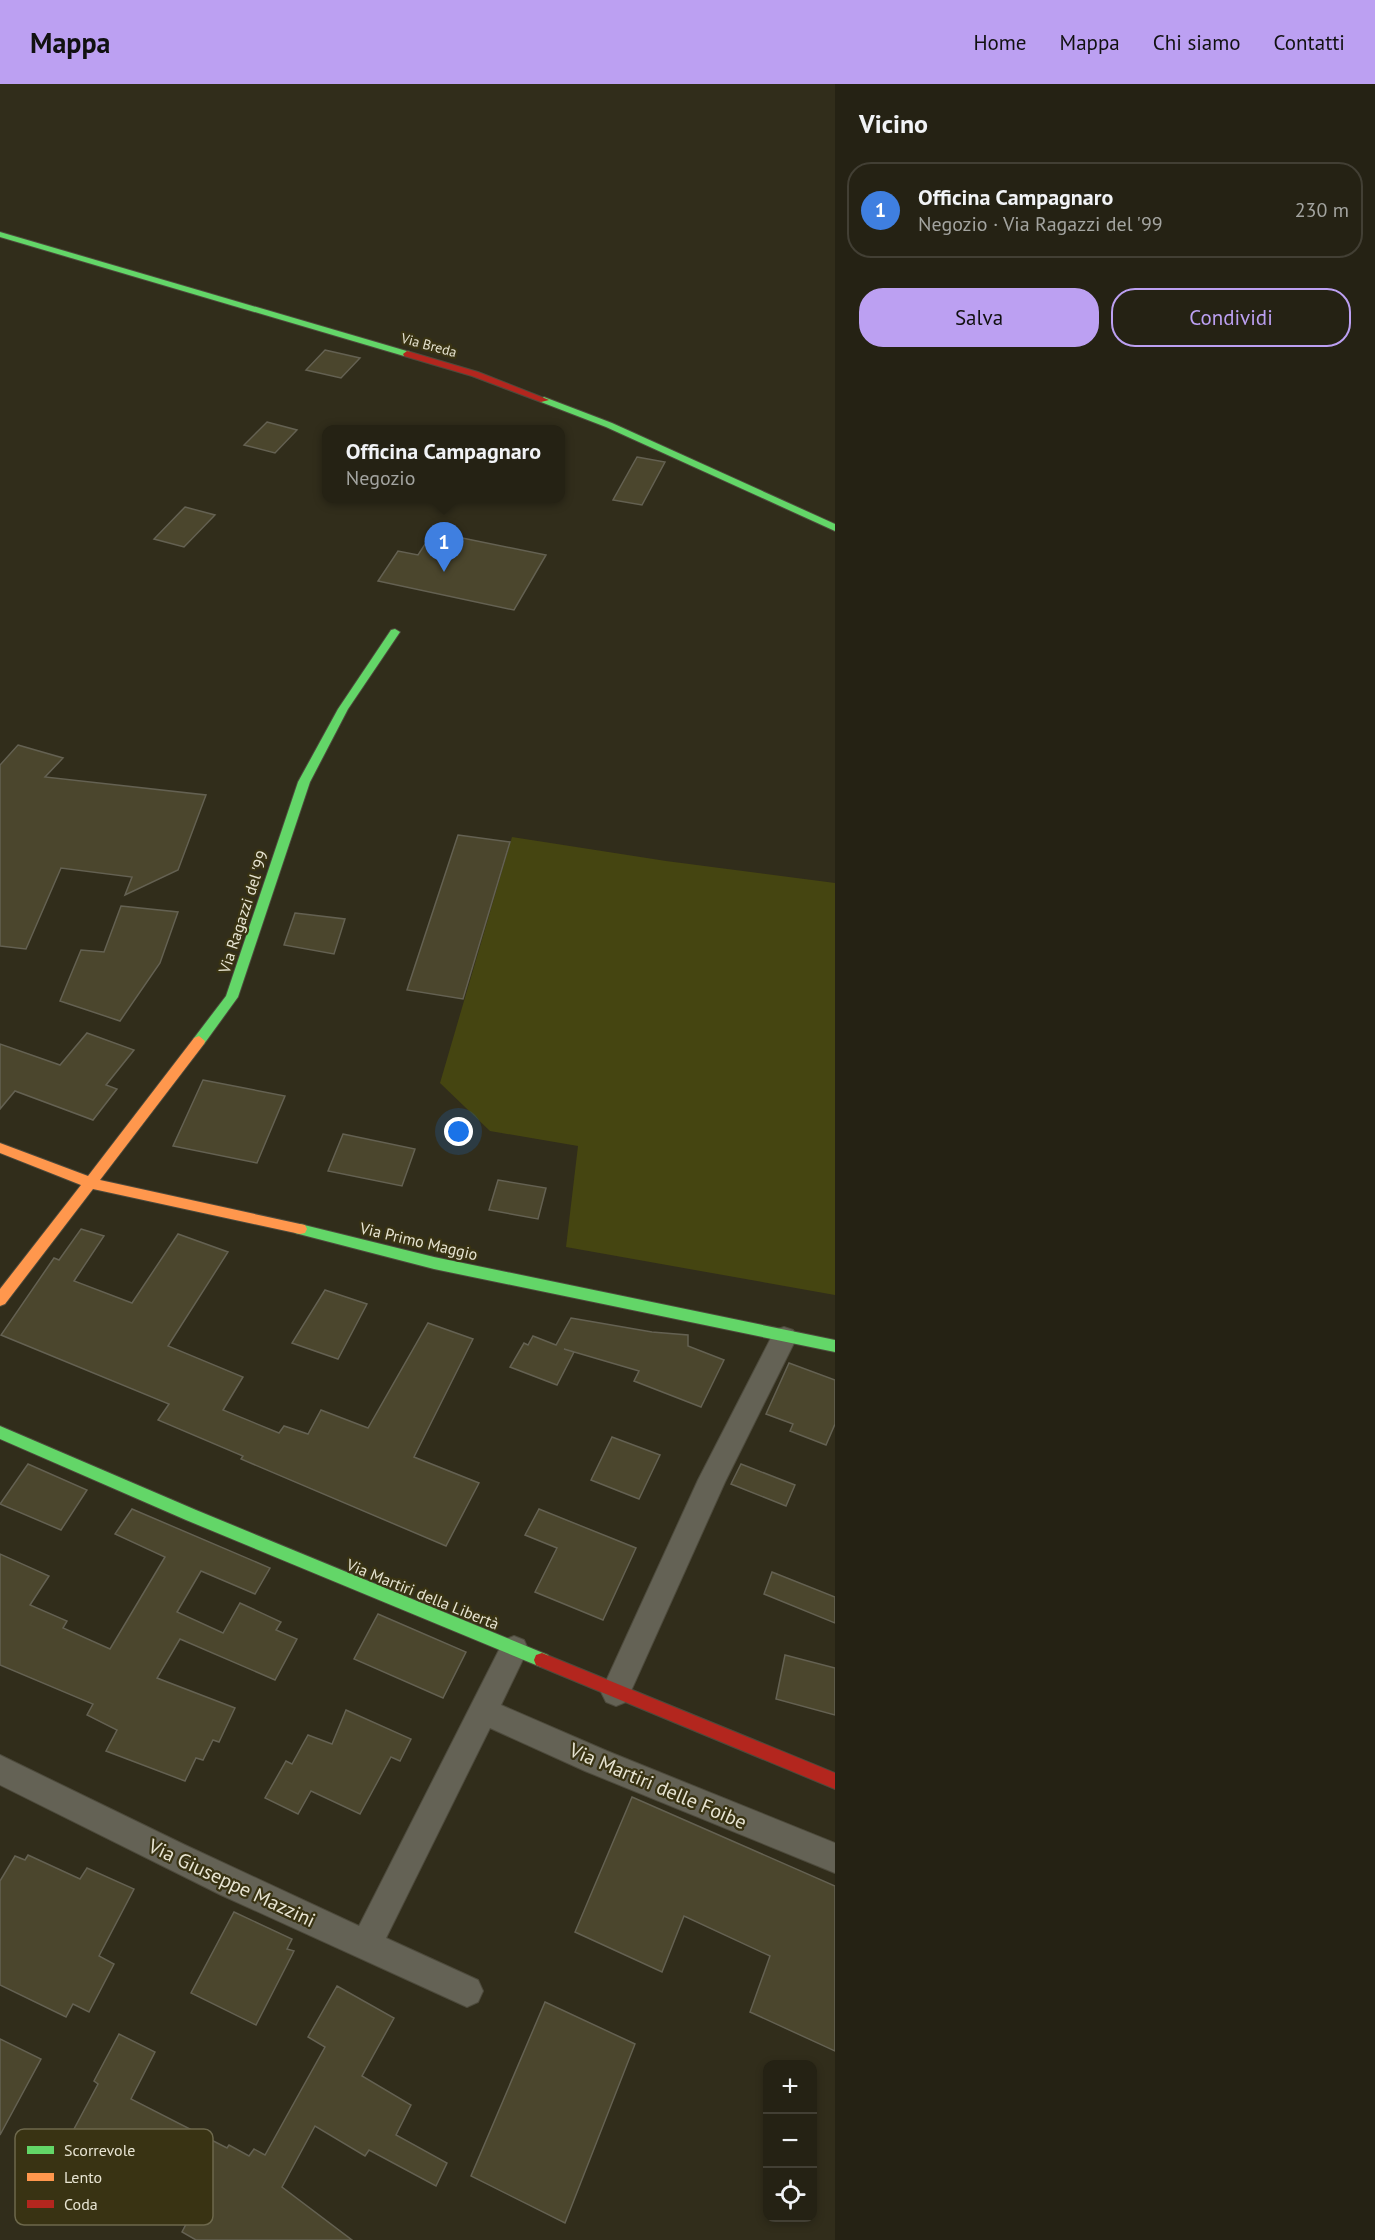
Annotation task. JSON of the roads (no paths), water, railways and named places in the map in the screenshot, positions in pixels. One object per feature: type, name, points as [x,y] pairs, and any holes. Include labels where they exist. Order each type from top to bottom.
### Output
[{"type":"street","name":"Via Breda","points":[[0,234],[475,374],[609,425],[835,528]]},
{"type":"street","name":"Via Ragazzi del '99","points":[[0,1300],[232,997],[304,782],[343,709],[395,632]]},
{"type":"street","name":"Via Primo Maggio","points":[[0,1148],[91,1183],[178,1204],[274,1222],[434,1263],[835,1346]]},
{"type":"street","points":[[616,1692],[711,1480],[784,1337]]},
{"type":"street","name":"Via Martiri della Libertà","points":[[0,1432],[191,1515],[835,1781]]},
{"type":"street","points":[[366,1946],[514,1649]]},
{"type":"street","name":"Via Martiri delle Foibe","points":[[483,1711],[606,1766],[835,1858]]},
{"type":"street","name":"Via Giuseppe Mazzini","points":[[0,1769],[90,1816],[467,1991]]},
{"type":"place","name":"Officina Campagnaro","points":[[444,572]]}]
